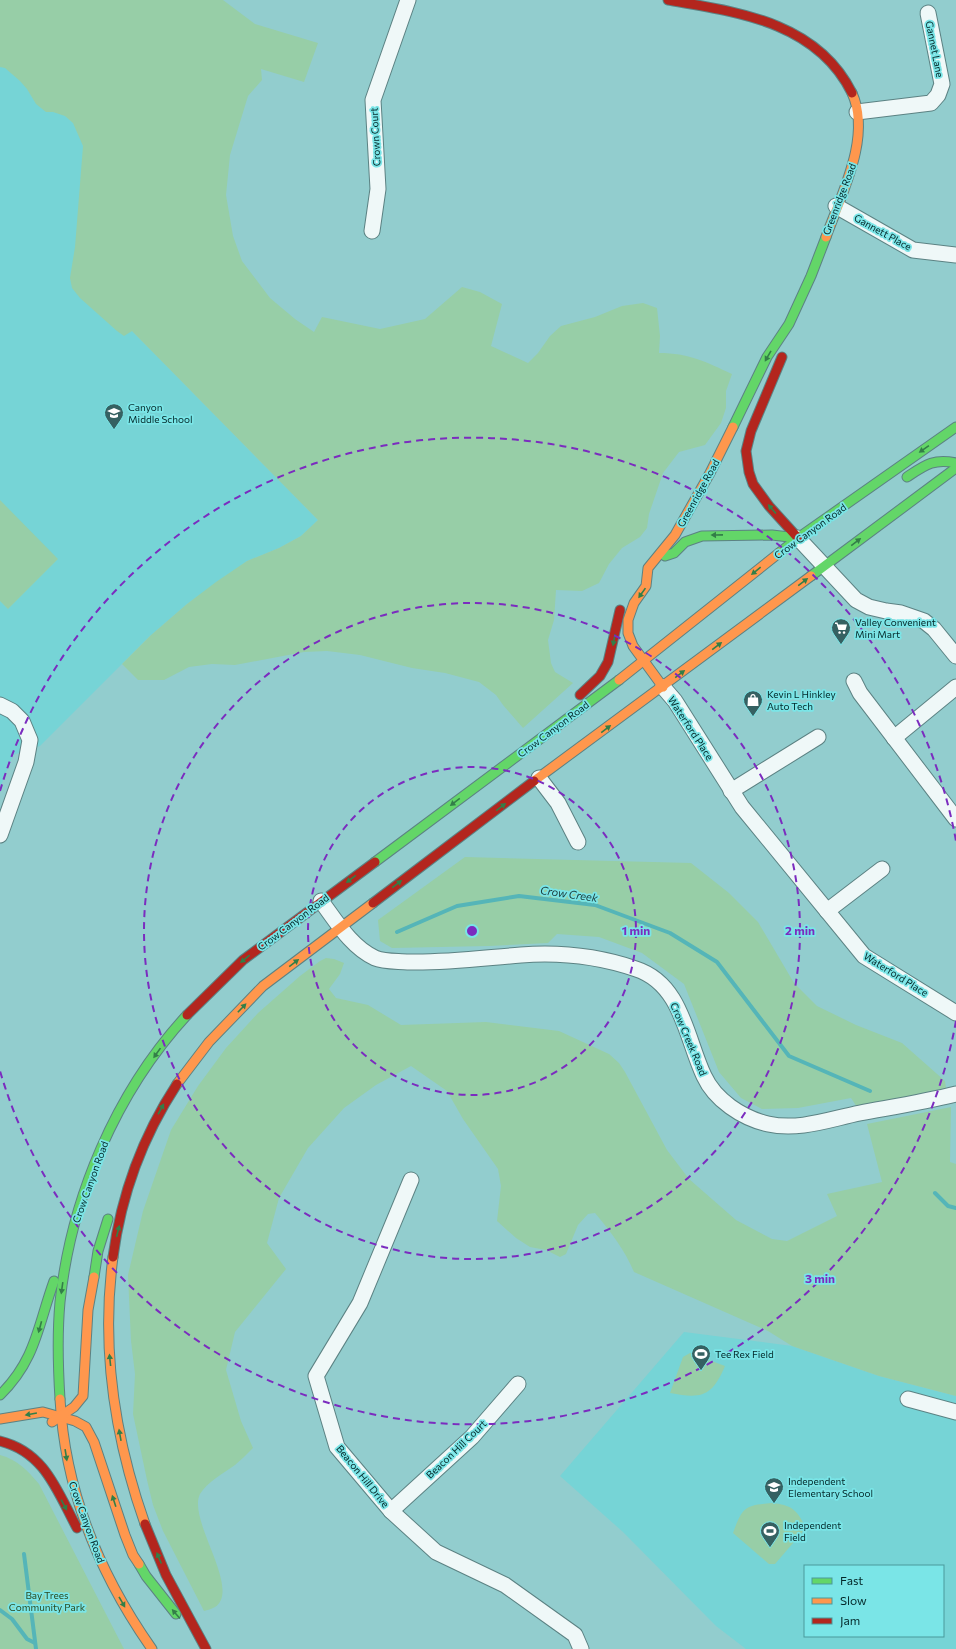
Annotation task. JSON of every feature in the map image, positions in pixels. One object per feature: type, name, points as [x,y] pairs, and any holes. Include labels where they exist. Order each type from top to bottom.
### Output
[{"type":"main road","name":"Greenridge Road","points":[[637,581],[675,534],[692,506],[710,473],[767,357],[790,324],[811,276],[854,161],[858,134],[857,112],[846,79],[813,45],[780,26],[728,10],[668,0]]},
{"type":"main road","name":"Greenridge Road","points":[[790,324],[787,345],[751,431],[746,451],[749,472],[753,484],[769,506],[798,538]]},
{"type":"main road","name":"Crow Canyon Road","points":[[152,1649],[130,1616],[111,1583],[93,1543],[79,1503],[67,1460],[61,1417],[57,1357],[58,1327],[68,1252],[80,1204],[106,1137],[120,1110],[142,1074],[169,1037],[196,1005],[243,960],[644,662],[798,538],[956,427]]},
{"type":"main road","points":[[902,480],[927,463],[943,460],[956,464]]},
{"type":"main road","points":[[204,1646],[166,1575],[134,1493],[123,1452],[114,1399],[109,1355],[111,1274],[116,1236],[132,1175],[150,1130],[163,1105],[182,1076],[209,1042],[263,986],[539,778],[956,468]]},
{"type":"main road","points":[[875,484],[884,487],[890,486]]},
{"type":"main road","points":[[657,557],[674,553],[685,542],[702,536],[772,535],[798,538]]},
{"type":"main road","points":[[648,568],[646,586],[634,603],[628,620],[628,633],[633,646],[663,687]]},
{"type":"main road","points":[[542,737],[570,705],[600,676],[608,662],[620,611],[627,597]]},
{"type":"main road","points":[[45,1425],[61,1417],[74,1407],[83,1396],[88,1310],[98,1251],[112,1205],[132,1175]]},
{"type":"main road","points":[[0,1395],[20,1374],[28,1359],[38,1335],[50,1292],[68,1252]]},
{"type":"main road","points":[[0,1419],[43,1412],[76,1421],[86,1427],[94,1442],[133,1555],[146,1576],[167,1604],[204,1646]]},
{"type":"main road","points":[[0,1441],[26,1451],[37,1460],[47,1472],[72,1518],[111,1583]]},
{"type":"street","name":"Crown Court","points":[[372,231],[378,189],[373,100],[408,0]]},
{"type":"street","name":"Gannet Lane","points":[[857,112],[931,103],[938,95],[942,84],[928,13]]},
{"type":"street","name":"Gannett Place","points":[[836,206],[913,250],[956,256]]},
{"type":"street","points":[[798,538],[825,566],[850,596],[869,607],[901,613],[924,621],[934,629],[956,656]]},
{"type":"street","points":[[854,681],[860,694],[956,820]]},
{"type":"street","name":"Waterford Place","points":[[663,687],[675,701],[742,807],[864,956],[956,1013]]},
{"type":"street","points":[[894,738],[956,687]]},
{"type":"street","points":[[0,705],[12,711],[22,721],[30,740],[26,762],[0,835]]},
{"type":"street","points":[[731,791],[818,737]]},
{"type":"street","points":[[539,778],[558,803],[578,842]]},
{"type":"street","points":[[827,911],[882,869]]},
{"type":"street","name":"Crow Creek Road","points":[[321,901],[340,927],[360,949],[376,959],[434,962],[522,955],[572,954],[595,957],[637,969],[654,978],[670,994],[679,1011],[704,1076],[716,1093],[730,1106],[750,1118],[766,1124],[784,1127],[815,1124],[956,1094]]},
{"type":"street","name":"Beacon Hill Drive","points":[[411,1180],[360,1303],[316,1376],[337,1447],[391,1511],[436,1552],[505,1585],[575,1635],[581,1649]]},
{"type":"street","name":"Beacon Hill Court","points":[[391,1511],[472,1437],[518,1384]]},
{"type":"street","points":[[908,1399],[956,1412]]},
{"type":"shaded area","name":"Canyon Middle School","points":[[0,58],[79,128],[92,159],[84,282],[318,520],[301,536],[279,548],[247,561],[187,604],[150,636],[40,746],[13,755],[0,788]]},
{"type":"shaded area","name":"Independent Elementary School","points":[[684,1332],[792,1346],[879,1376],[956,1396],[956,1649],[746,1649],[716,1626],[623,1532],[560,1476]]},
{"type":"green space","points":[[0,0],[223,0],[255,24],[318,43],[304,82],[261,69],[262,80],[248,96],[230,155],[226,195],[233,236],[242,261],[270,298],[295,319],[314,332],[322,317],[380,329],[425,319],[462,287],[480,292],[502,304],[491,346],[528,363],[538,353],[550,336],[561,326],[595,317],[622,306],[643,303],[657,308],[660,336],[659,353],[688,356],[732,374],[726,391],[726,408],[721,423],[705,445],[679,452],[663,473],[649,514],[647,528],[640,537],[622,548],[609,564],[599,583],[582,591],[556,590],[554,620],[548,640],[551,663],[555,672],[573,683],[523,728],[496,695],[479,682],[445,673],[412,668],[360,655],[327,651],[304,652],[235,665],[212,664],[189,667],[164,680],[138,680],[122,664],[150,636],[187,604],[216,582],[247,561],[279,548],[301,536],[318,520],[132,331],[124,336],[117,331],[80,298],[72,288],[70,278],[75,247],[83,146],[73,123],[65,116],[53,112],[46,112],[36,104],[20,81],[5,68],[0,67]]},
{"type":"green space","points":[[0,500],[58,559],[8,609],[0,601]]},
{"type":"green space","points":[[465,857],[691,863],[729,893],[758,922],[794,983],[817,1006],[856,1025],[902,1043],[945,1081],[946,1088],[857,1107],[851,1098],[798,1108],[762,1109],[741,1098],[719,1072],[684,984],[642,953],[599,937],[557,934],[548,943],[489,946],[392,948],[380,941],[378,920]]},
{"type":"green space","points":[[326,958],[344,963],[340,974],[329,989],[336,998],[368,1005],[401,1025],[486,1022],[559,1031],[609,1054],[619,1063],[625,1072],[667,1150],[689,1179],[736,1220],[772,1239],[787,1241],[837,1216],[827,1194],[882,1182],[867,1124],[951,1107],[950,1162],[956,1164],[956,1396],[879,1376],[792,1346],[768,1331],[634,1272],[622,1248],[595,1213],[588,1214],[578,1225],[566,1254],[560,1257],[546,1250],[530,1247],[516,1238],[497,1221],[501,1186],[498,1169],[463,1119],[447,1091],[411,1066],[376,1085],[344,1108],[308,1148],[279,1198],[267,1243],[286,1269],[235,1332],[226,1370],[241,1421],[253,1448],[235,1465],[211,1482],[200,1494],[198,1506],[201,1520],[219,1570],[222,1585],[222,1598],[215,1607],[204,1611],[163,1531],[153,1505],[147,1480],[133,1414],[135,1374],[131,1341],[128,1275],[143,1211],[171,1130],[198,1086],[226,1048],[258,1013],[300,976]]},
{"type":"green space","name":"Tee Rex Field","points":[[690,1353],[725,1366],[715,1384],[710,1390],[704,1393],[690,1396],[670,1393],[683,1357]]},
{"type":"green space","name":"Bay Trees Community Park","points":[[0,1455],[22,1466],[39,1484],[124,1649],[0,1649]]},
{"type":"green space","name":"Independent Field","points":[[772,1503],[789,1507],[797,1513],[806,1528],[775,1564],[769,1564],[733,1533],[739,1518],[745,1509],[755,1505]]},
{"type":"waterway","name":"Crow Creek","points":[[397,932],[457,906],[519,896],[595,905],[670,933],[717,962],[789,1056],[870,1091]]},
{"type":"waterway","name":"Crow Creek","points":[[935,1193],[948,1206],[956,1208]]},
{"type":"waterway","name":"Crow Creek","points":[[24,1554],[36,1649]]},
{"type":"waterway","points":[[0,1610],[12,1619],[27,1639],[35,1643]]},
{"type":"traffic: fast","points":[[733,427],[767,357],[789,324],[811,276],[826,237]]},
{"type":"traffic: fast","points":[[779,553],[798,538],[956,427]]},
{"type":"traffic: fast","points":[[907,477],[919,469],[936,462],[942,461],[956,463]]},
{"type":"traffic: fast","points":[[811,576],[956,468]]},
{"type":"traffic: fast","points":[[665,556],[674,553],[685,542],[702,536],[772,535],[798,538]]},
{"type":"traffic: fast","points":[[375,862],[619,680]]},
{"type":"traffic: fast","points":[[60,1399],[58,1351],[60,1302],[74,1224],[86,1186],[101,1148],[119,1112],[139,1078],[162,1045],[187,1015]]},
{"type":"traffic: fast","points":[[94,1277],[98,1251],[108,1219]]},
{"type":"traffic: fast","points":[[0,1395],[12,1382],[29,1355],[54,1281]]},
{"type":"traffic: fast","points":[[139,1564],[146,1576],[176,1614]]},
{"type":"traffic: slow","points":[[826,237],[846,185],[857,147],[857,110],[852,93]]},
{"type":"traffic: slow","points":[[663,687],[633,646],[628,633],[628,620],[634,603],[646,586],[648,568],[675,535],[710,473],[733,427]]},
{"type":"traffic: slow","points":[[619,680],[779,553]]},
{"type":"traffic: slow","points":[[534,781],[811,576]]},
{"type":"traffic: slow","points":[[177,1084],[209,1042],[263,986],[373,903]]},
{"type":"traffic: slow","points":[[113,1257],[109,1325],[113,1392],[126,1459],[145,1524]]},
{"type":"traffic: slow","points":[[52,1422],[74,1407],[83,1396],[88,1310],[94,1277]]},
{"type":"traffic: slow","points":[[60,1399],[63,1433],[69,1466],[88,1531],[116,1592],[152,1649]]},
{"type":"traffic: slow","points":[[0,1419],[43,1412],[75,1421],[86,1427],[94,1442],[125,1535],[133,1555],[139,1564]]},
{"type":"traffic: jam","points":[[668,0],[748,16],[773,24],[797,36],[818,50],[837,69],[852,93]]},
{"type":"traffic: jam","points":[[782,357],[751,431],[746,451],[749,472],[753,484],[769,506],[798,538]]},
{"type":"traffic: jam","points":[[580,695],[600,676],[608,662],[620,610]]},
{"type":"traffic: jam","points":[[373,903],[534,781]]},
{"type":"traffic: jam","points":[[187,1015],[243,960],[375,862]]},
{"type":"traffic: jam","points":[[113,1257],[122,1212],[135,1167],[154,1124],[177,1084]]},
{"type":"traffic: jam","points":[[0,1441],[15,1446],[28,1454],[39,1464],[56,1487],[77,1528]]},
{"type":"traffic: jam","points":[[145,1524],[166,1575],[206,1649]]},
{"type":"place","name":"Canyon Middle School","points":[[114,430]]},
{"type":"place","name":"Valley Convenient Mini Mart","points":[[841,645]]},
{"type":"place","name":"Kevin L Hinkley Auto Tech","points":[[753,717]]},
{"type":"place","name":"Tee Rex Field","points":[[701,1371]]},
{"type":"place","name":"Independent Elementary School","points":[[774,1504]]},
{"type":"place","name":"Independent Field","points":[[770,1548]]}]
